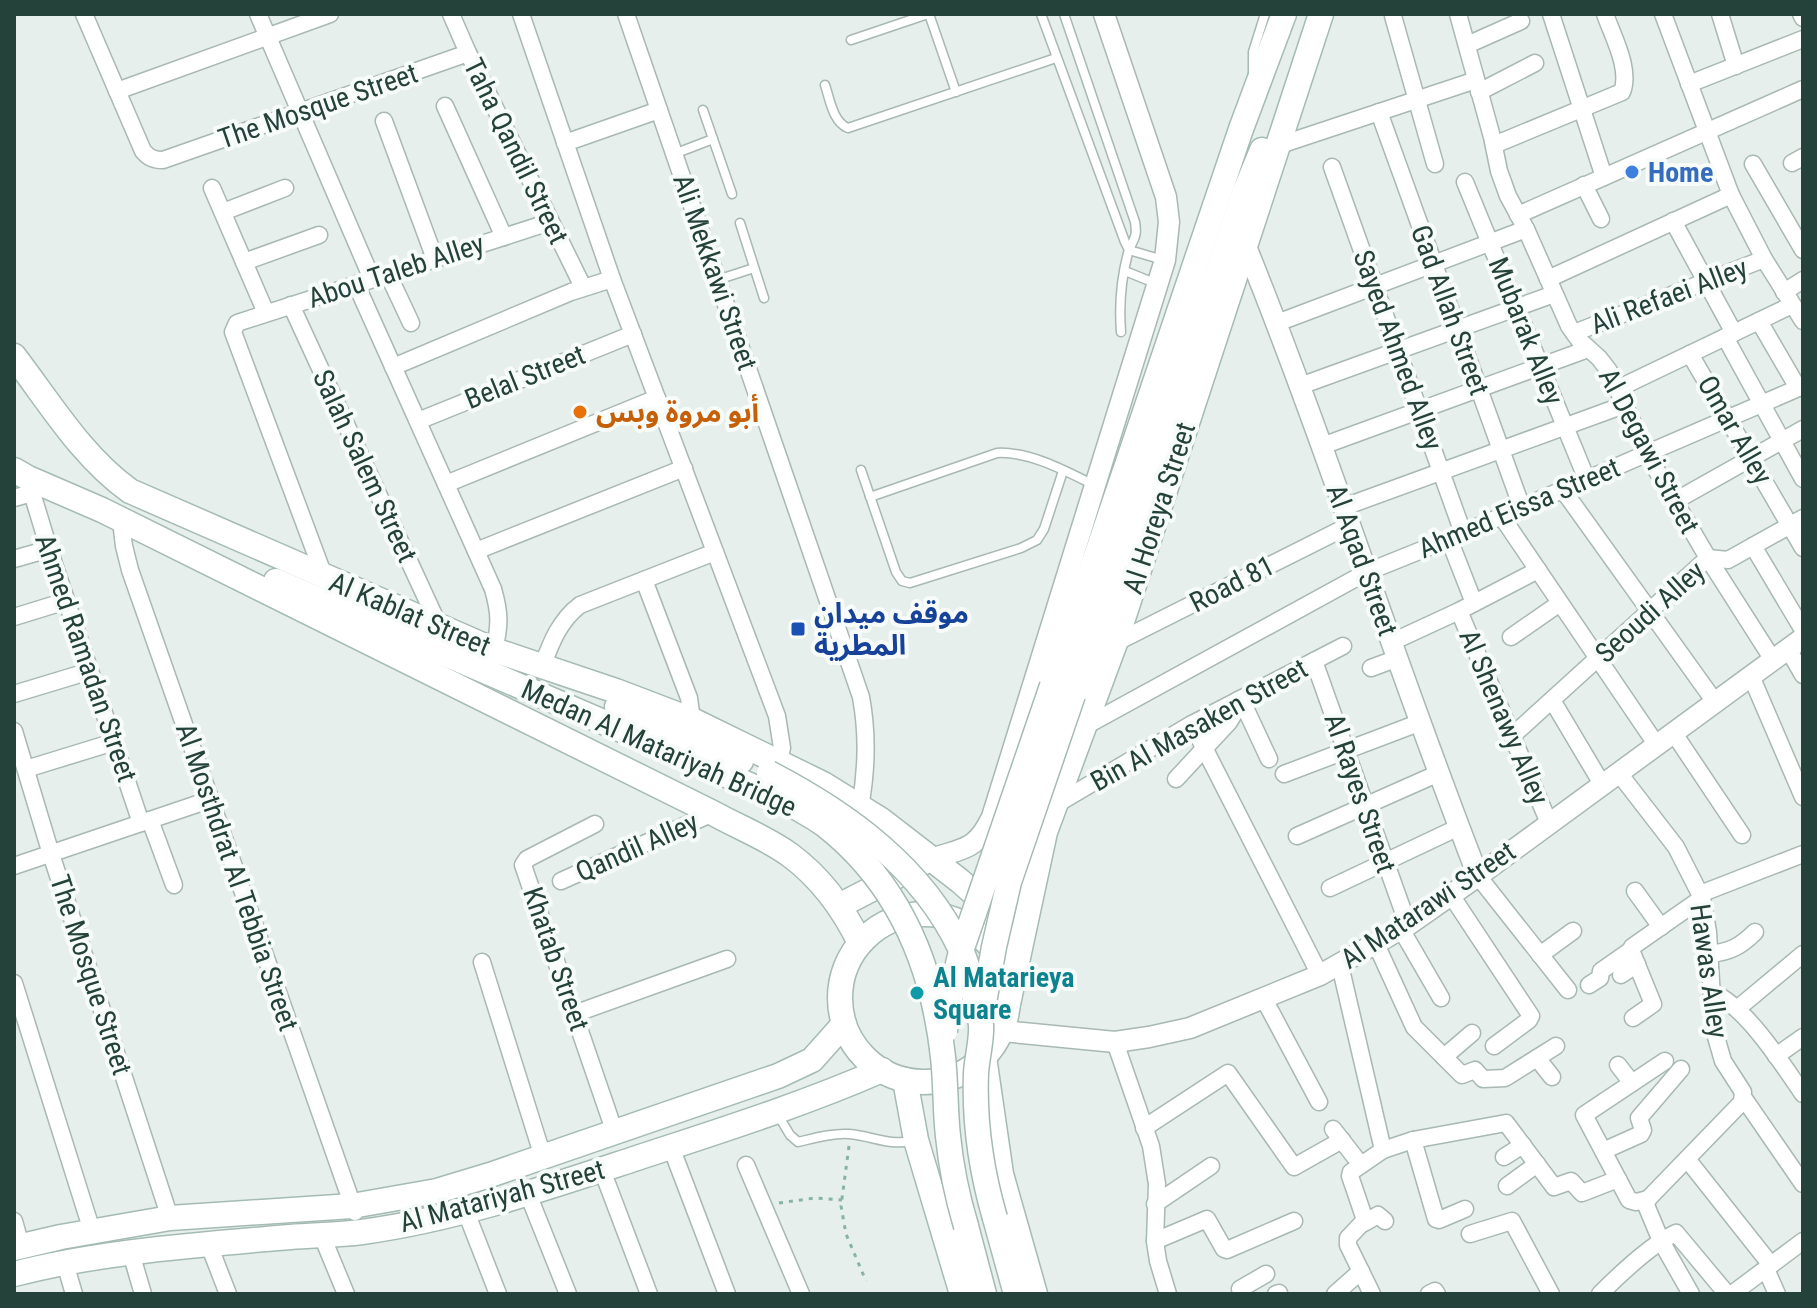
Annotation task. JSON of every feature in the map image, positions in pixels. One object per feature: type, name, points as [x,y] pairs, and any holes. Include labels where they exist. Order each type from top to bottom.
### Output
[{"type":"main road","points":[[1004,973],[992,949],[983,938],[960,922],[920,914],[894,920],[860,943],[846,967],[842,981],[844,1024],[850,1038],[869,1062],[905,1080],[929,1082],[954,1077],[975,1065],[997,1040],[991,1028],[988,976],[1009,882],[1063,691],[1257,87],[1267,15]]},
{"type":"main road","points":[[943,1056],[949,1003],[961,951],[1063,691],[1251,175],[1320,16]]},
{"type":"main road","name":"Al Horeya Street","points":[[991,1028],[1008,1004],[1045,832],[1115,643],[1320,16]]},
{"type":"main road","name":"Al Kablat Street","points":[[14,356],[90,456],[130,491],[494,650],[692,720],[769,775],[823,784],[881,820],[980,898],[994,914],[1007,945],[1004,973],[1008,1004]]},
{"type":"main road","name":"Al Kablat Street","points":[[22,484],[62,492],[713,813],[789,855],[813,875],[839,906],[860,943]]},
{"type":"main road","name":"Medan Al Matariyah Bridge","points":[[153,537],[233,562],[769,775],[796,807],[824,825],[851,849],[894,901],[912,936],[931,988],[943,1056],[955,1189],[984,1294]]},
{"type":"main road","name":"Medan Al Matariyah Bridge","points":[[551,670],[611,705],[805,792],[870,836],[917,881],[961,949],[991,1028],[976,1073],[980,1160],[1016,1294]]},
{"type":"main road","points":[[992,817],[995,830],[1011,843],[1033,842],[1045,832]]},
{"type":"main road","points":[[839,906],[931,859]]},
{"type":"main road","name":"Al Matariyah Street","points":[[18,1247],[170,1218],[352,1206],[437,1191],[778,1076],[812,1060],[844,1024]]},
{"type":"main road","points":[[984,1057],[1001,1174],[1035,1294]]},
{"type":"main road","name":"Al Matariyah Street","points":[[14,1274],[131,1253],[361,1232],[432,1220],[528,1194],[671,1147],[827,1094],[882,1070]]},
{"type":"main road","points":[[778,1076],[789,1083],[793,1095],[782,1109]]},
{"type":"main road","points":[[905,1080],[916,1140],[962,1294]]},
{"type":"main road","points":[[939,1214],[945,1191],[964,1178],[989,1179],[1003,1189],[1007,1197]]},
{"type":"street","points":[[84,14],[117,91],[330,14]]},
{"type":"street","points":[[258,14],[301,113],[393,367],[493,589],[500,628],[494,650]]},
{"type":"street","name":"Taha Qandil Street","points":[[451,14],[583,287]]},
{"type":"street","points":[[521,14],[612,279],[777,716],[782,748],[769,775]]},
{"type":"street","name":"Ali Mekkawi Street","points":[[626,14],[861,697],[866,759],[860,807]]},
{"type":"street","points":[[931,859],[963,850],[974,843],[992,817],[1165,260],[1169,222],[1166,197],[1104,14]]},
{"type":"street","name":"Al Degawi Street","points":[[1458,14],[1508,196],[1574,333],[1609,371],[1647,454],[1708,558],[1788,649],[1803,675]]},
{"type":"street","points":[[1551,14],[1604,177]]},
{"type":"street","points":[[1494,145],[1622,92],[1625,70],[1605,14]]},
{"type":"street","points":[[1663,14],[1731,195],[1764,259],[1803,321]]},
{"type":"street","points":[[1720,14],[1736,66]]},
{"type":"street","points":[[1393,16],[1435,164]]},
{"type":"street","points":[[1467,45],[1521,21]]},
{"type":"street","points":[[1689,84],[1803,39]]},
{"type":"street","name":"The Mosque Street","points":[[117,91],[143,151],[152,159],[163,160],[468,53]]},
{"type":"street","points":[[1277,146],[1416,100],[1477,86],[1535,63]]},
{"type":"street","points":[[1277,323],[1490,243],[1584,185],[1801,95]]},
{"type":"street","points":[[445,106],[504,237]]},
{"type":"street","points":[[565,143],[659,110]]},
{"type":"street","name":"Gad Allah Street","points":[[1379,112],[1522,508]]},
{"type":"street","points":[[384,121],[435,259]]},
{"type":"street","points":[[1753,164],[1803,250]]},
{"type":"street","name":"Sayed Ahmed Alley","points":[[1332,167],[1441,471],[1456,536],[1466,607]]},
{"type":"street","name":"Mubarak Alley","points":[[1465,182],[1587,480]]},
{"type":"street","points":[[1584,185],[1601,219]]},
{"type":"street","points":[[212,188],[266,313]]},
{"type":"street","points":[[223,212],[285,188]]},
{"type":"street","points":[[1300,386],[1516,308],[1673,221],[1731,195]]},
{"type":"street","points":[[1673,221],[1706,282],[1762,404],[1803,479]]},
{"type":"street","name":"Abou Taleb Alley","points":[[324,576],[233,332],[237,323],[550,222]]},
{"type":"street","points":[[244,262],[319,235]]},
{"type":"street","name":"Al Aqad Street","points":[[1245,244],[1277,323],[1478,876]]},
{"type":"street","name":"Ali Refaei Alley","points":[[1574,333],[1764,259]]},
{"type":"street","points":[[388,274],[411,323]]},
{"type":"street","points":[[393,367],[583,287],[612,279]]},
{"type":"street","points":[[1617,389],[1759,321],[1788,299],[1803,280]]},
{"type":"street","name":"Salah Salem Street","points":[[291,305],[439,626]]},
{"type":"street","points":[[1759,321],[1801,387]]},
{"type":"street","name":"Belal Street","points":[[418,421],[633,334]]},
{"type":"street","points":[[1322,446],[1588,349]]},
{"type":"street","name":"Omar Alley","points":[[1690,354],[1751,458],[1797,522],[1803,548]]},
{"type":"street","name":"Ahmed Eissa Street","points":[[1082,728],[1367,572],[1801,387]]},
{"type":"street","points":[[446,484],[657,398]]},
{"type":"street","name":"Road 81","points":[[1115,643],[1347,516],[1441,471],[1624,405]]},
{"type":"street","points":[[1675,501],[1803,429]]},
{"type":"street","points":[[476,551],[684,468]]},
{"type":"street","name":"Ahmed Ramadan Street","points":[[22,484],[49,549],[114,742],[174,885]]},
{"type":"street","points":[[1563,490],[1715,702]]},
{"type":"street","points":[[1502,517],[1598,658],[1742,835]]},
{"type":"street","name":"Al Mosthdrat Al Tebbia Street","points":[[121,521],[130,570],[361,1232]]},
{"type":"street","name":"Seoudi Alley","points":[[1512,736],[1708,558],[1728,560],[1797,522]]},
{"type":"street","points":[[1753,546],[1803,630]]},
{"type":"street","points":[[14,559],[49,549]]},
{"type":"street","points":[[551,670],[557,631],[568,614],[580,605],[715,552]]},
{"type":"street","points":[[1371,668],[1466,607],[1538,570]]},
{"type":"street","points":[[644,580],[689,698],[692,720]]},
{"type":"street","points":[[14,617],[66,601]]},
{"type":"street","points":[[1511,637],[1560,603]]},
{"type":"street","name":"Al Shenawy Alley","points":[[1466,607],[1512,736],[1549,823]]},
{"type":"street","name":"Bin Al Masaken Street","points":[[1055,805],[1192,724],[1343,646]]},
{"type":"street","name":"Al Matarawi Street","points":[[991,1028],[1115,1042],[1190,1028],[1320,975],[1404,927],[1451,895],[1788,649]]},
{"type":"street","name":"Al Rayes Street","points":[[1314,661],[1404,927],[1441,998]]},
{"type":"street","points":[[14,694],[90,671]]},
{"type":"street","points":[[1751,676],[1803,796]]},
{"type":"street","points":[[1176,779],[1229,722],[1239,699]]},
{"type":"street","points":[[1239,699],[1269,759]]},
{"type":"street","name":"Hawas Alley","points":[[1552,700],[1610,778],[1676,847],[1701,896],[1707,923],[1714,1030],[1723,1061],[1742,1088],[1743,1097],[1803,1184]]},
{"type":"street","points":[[1284,774],[1421,722]]},
{"type":"street","points":[[1192,724],[1320,975]]},
{"type":"street","name":"The Mosque Street","points":[[14,731],[170,1218]]},
{"type":"street","points":[[26,769],[114,742]]},
{"type":"street","points":[[1297,836],[1439,773]]},
{"type":"street","points":[[14,866],[209,800]]},
{"type":"street","name":"Qandil Alley","points":[[561,881],[713,813]]},
{"type":"street","name":"Khatab Street","points":[[595,824],[529,858],[523,865],[615,1133]]},
{"type":"street","points":[[1330,888],[1459,827]]},
{"type":"street","points":[[1633,1018],[1653,1004],[1632,947],[1701,896],[1803,854]]},
{"type":"street","points":[[1478,876],[1568,990]]},
{"type":"street","points":[[1635,891],[1661,927]]},
{"type":"street","points":[[1451,895],[1531,1016],[1494,1046]]},
{"type":"street","points":[[1540,955],[1573,931]]},
{"type":"street","points":[[1710,954],[1727,952],[1743,944],[1755,932]]},
{"type":"street","points":[[1376,944],[1410,1021],[1418,1033],[1462,1075],[1475,1070],[1485,1079],[1503,1079],[1556,1046]]},
{"type":"street","points":[[1737,1009],[1803,954]]},
{"type":"street","points":[[1621,975],[1634,957]]},
{"type":"street","points":[[1589,985],[1600,978],[1601,971],[1634,957]]},
{"type":"street","points":[[574,1014],[727,959]]},
{"type":"street","points":[[482,962],[543,1157]]},
{"type":"street","points":[[1340,965],[1383,1150]]},
{"type":"street","points":[[14,983],[92,1231]]},
{"type":"street","points":[[1712,992],[1737,1009],[1803,1094]]},
{"type":"street","points":[[1264,999],[1319,1102]]},
{"type":"street","points":[[1444,1057],[1472,1033]]},
{"type":"street","points":[[1776,1056],[1803,1037]]},
{"type":"street","points":[[1115,1042],[1155,1165],[1155,1241],[1168,1294]]},
{"type":"street","points":[[1537,1058],[1552,1077]]},
{"type":"street","points":[[1648,1199],[1629,1200],[1584,1115],[1665,1061]]},
{"type":"street","points":[[1618,1065],[1632,1083]]},
{"type":"street","points":[[1603,1151],[1641,1134],[1643,1130],[1639,1118],[1681,1069]]},
{"type":"street","points":[[1144,1128],[1228,1073],[1294,1167],[1338,1135],[1361,1165]]},
{"type":"street","points":[[1691,1294],[1661,1241],[1646,1205],[1648,1199],[1742,1102],[1743,1097]]},
{"type":"street","points":[[1364,1223],[1351,1172],[1383,1150],[1413,1140],[1502,1123],[1509,1126],[1554,1187],[1571,1181],[1582,1193],[1618,1179]]},
{"type":"street","points":[[1413,1140],[1436,1219],[1465,1209]]},
{"type":"street","points":[[1504,1157],[1523,1145]]},
{"type":"street","points":[[671,1147],[727,1294]]},
{"type":"street","points":[[1687,1159],[1768,1267],[1777,1294]]},
{"type":"street","points":[[1507,1186],[1537,1164]]},
{"type":"street","points":[[746,1165],[801,1294]]},
{"type":"street","points":[[1155,1204],[1211,1166]]},
{"type":"street","points":[[602,1170],[649,1294]]},
{"type":"street","points":[[528,1194],[568,1294]]},
{"type":"street","points":[[466,1212],[498,1294]]},
{"type":"street","points":[[1372,1294],[1347,1241],[1364,1223],[1378,1215],[1385,1221]]},
{"type":"street","points":[[1155,1241],[1207,1219],[1227,1250],[1294,1221]]},
{"type":"street","points":[[14,1221],[18,1247]]},
{"type":"street","points":[[1470,1234],[1512,1221],[1551,1294]]},
{"type":"street","points":[[1600,1294],[1618,1287],[1661,1241],[1674,1233],[1730,1294],[1803,1241]]},
{"type":"street","points":[[322,1236],[346,1294]]},
{"type":"street","points":[[209,1245],[228,1294]]},
{"type":"street","points":[[131,1253],[143,1294]]},
{"type":"street","points":[[65,1263],[74,1294]]},
{"type":"street","points":[[1335,1294],[1361,1271]]},
{"type":"street","points":[[1238,1292],[1266,1274]]},
{"type":"street","points":[[1429,1294],[1435,1291],[1437,1294]]},
{"type":"lane","points":[[851,40],[929,14],[956,92]]},
{"type":"lane","points":[[1041,14],[1129,250],[1165,260]]},
{"type":"lane","points":[[1064,14],[1137,232],[1129,250],[1119,305],[1121,332]]},
{"type":"lane","points":[[825,85],[838,122],[848,128],[1056,58]]},
{"type":"lane","points":[[703,110],[732,194]]},
{"type":"lane","points":[[674,154],[713,139]]},
{"type":"lane","points":[[740,223],[764,298]]},
{"type":"lane","points":[[717,280],[754,268]]},
{"type":"lane","points":[[1125,271],[1157,284]]},
{"type":"lane","points":[[870,497],[997,453],[1021,454],[1095,485]]},
{"type":"lane","points":[[861,470],[896,572],[902,581],[910,583],[1021,548],[1037,540],[1044,529],[1063,471]]},
{"type":"lane","points":[[782,1109],[790,1135],[798,1142],[832,1134],[851,1134],[900,1144],[916,1140]]},
{"type":"path","points":[[851,1134],[841,1206],[846,1234],[866,1281]]},
{"type":"path","points":[[764,1207],[815,1198],[842,1200]]},
{"type":"place","name":"Home","points":[[1632,172]]},
{"type":"place","name":"أبو مروة وبس","points":[[580,412]]},
{"type":"place","name":"موقف ميدان المطرية","points":[[798,629]]},
{"type":"place","name":"Al Matarieya Square","points":[[917,993]]}]
